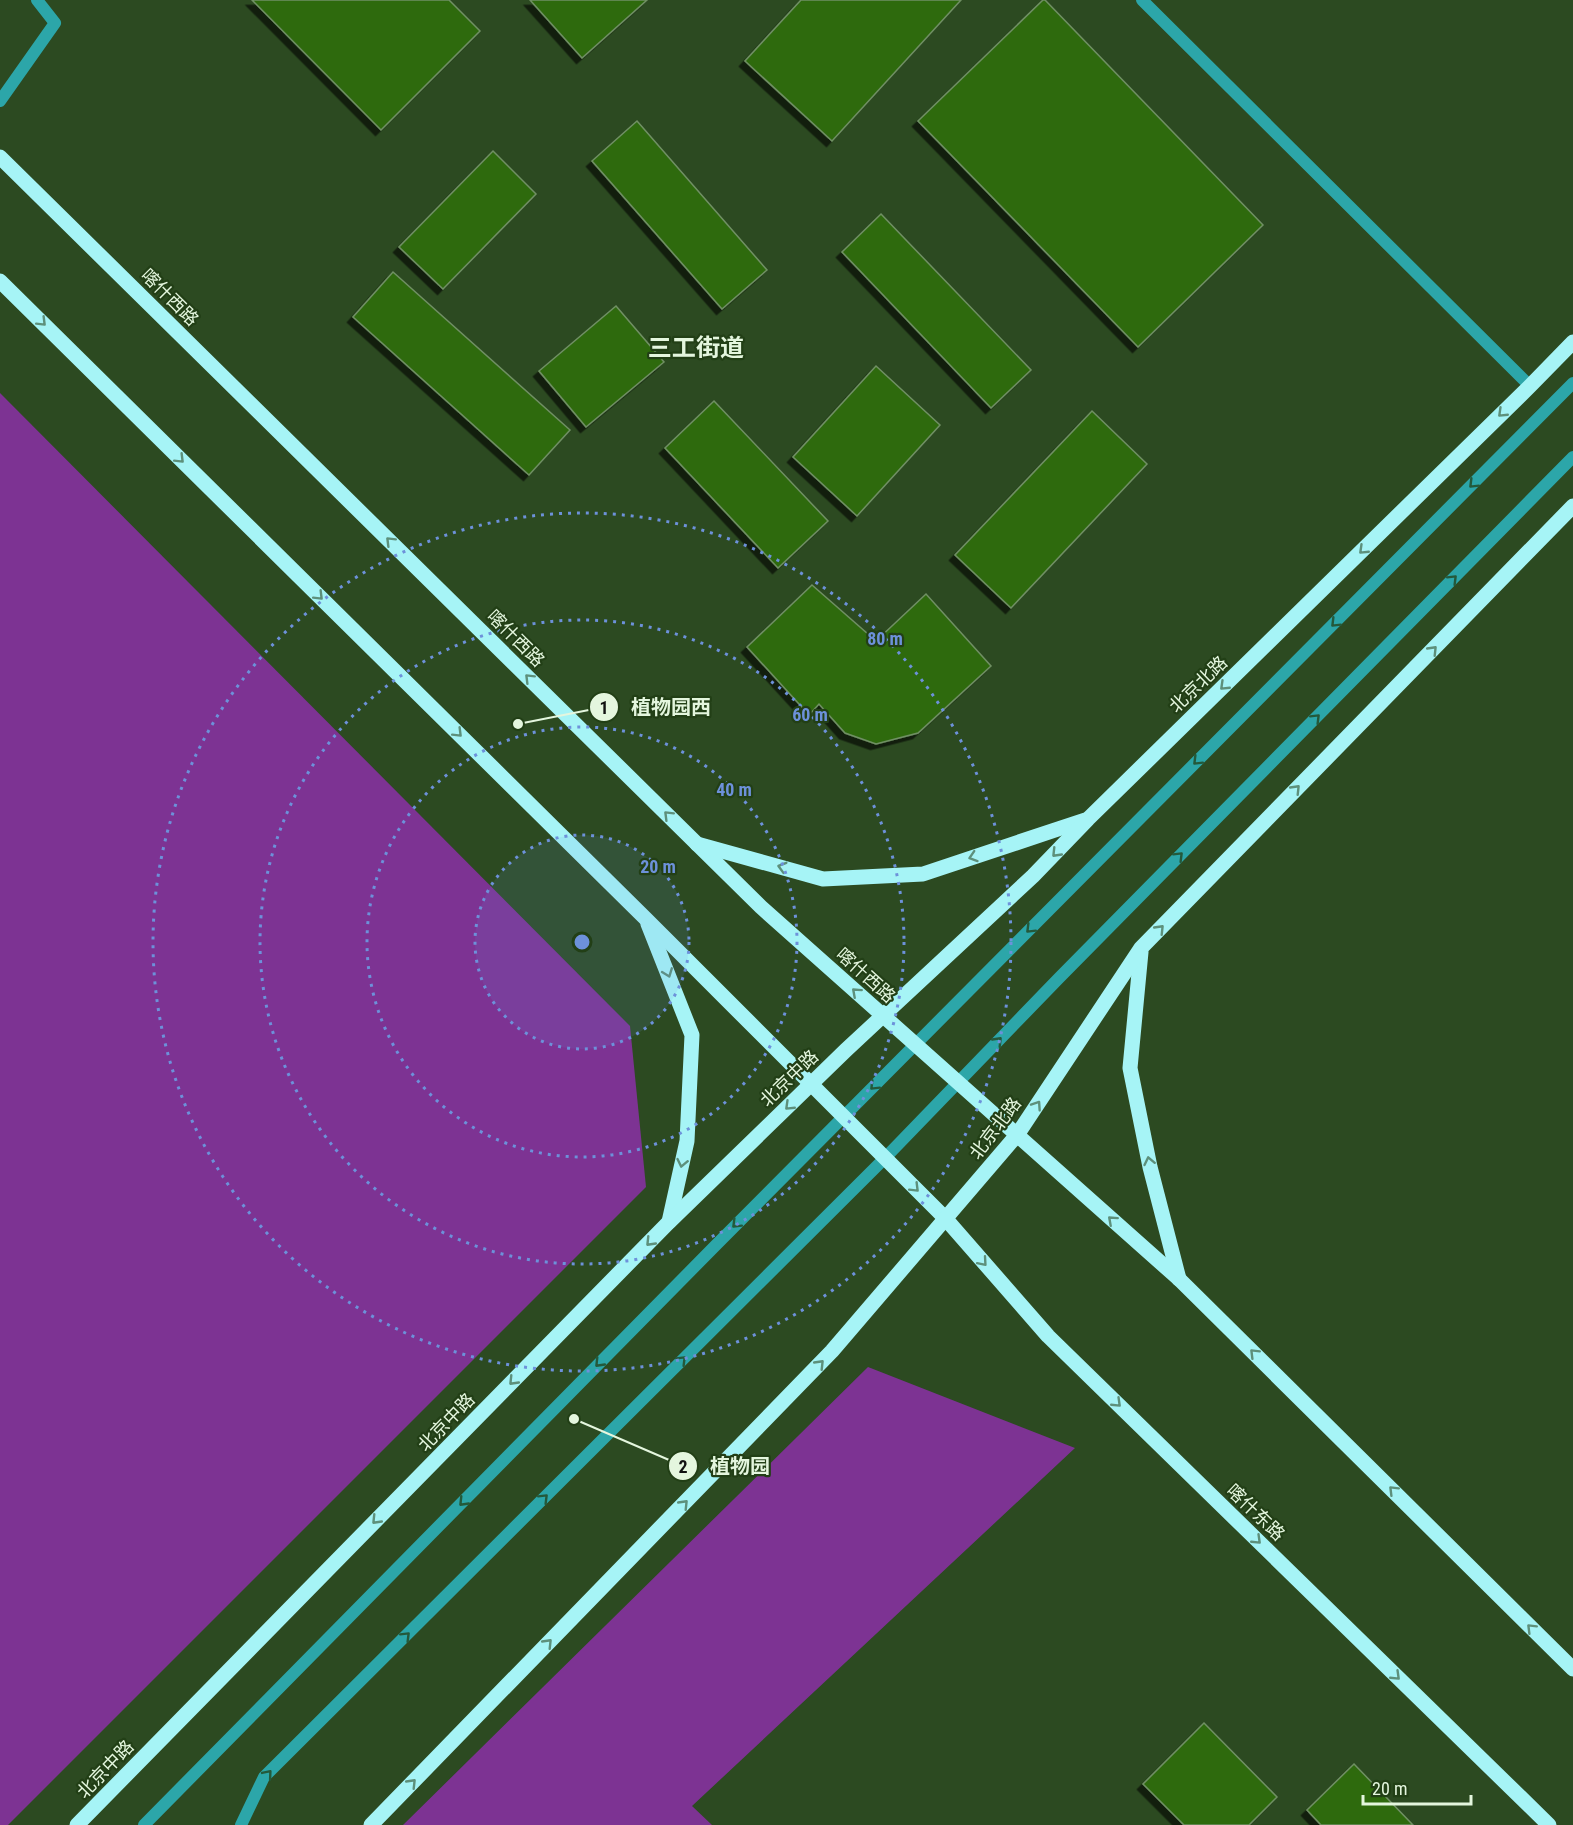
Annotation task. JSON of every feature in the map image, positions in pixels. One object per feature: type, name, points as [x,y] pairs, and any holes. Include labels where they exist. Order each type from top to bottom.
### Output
[{"type":"main road","name":"喀什西路","points":[[0,157],[761,907],[1017,1135]]},
{"type":"main road","points":[[0,281],[945,1218],[832,1351],[371,1825]]},
{"type":"main road","name":"北京北路","points":[[846,1050],[1033,876],[1088,819],[1573,342]]},
{"type":"main road","name":"北京北路","points":[[945,1218],[1017,1135],[1141,948],[1573,506]]},
{"type":"main road","points":[[696,843],[823,879],[923,874],[1088,819]]},
{"type":"main road","points":[[646,919],[692,1035],[687,1141],[669,1222]]},
{"type":"main road","points":[[1141,948],[1130,1068],[1150,1167],[1179,1279]]},
{"type":"main road","name":"北京中路","points":[[77,1825],[669,1222],[846,1050]]},
{"type":"main road","points":[[1017,1135],[1179,1279],[1573,1669]]},
{"type":"main road","name":"喀什东路","points":[[945,1218],[1048,1336],[1549,1825]]},
{"type":"street","points":[[0,101],[55,23],[37,0]]},
{"type":"street","points":[[1142,0],[1530,386]]},
{"type":"street","points":[[144,1825],[843,1116],[1573,383]]},
{"type":"street","points":[[241,1825],[264,1777],[885,1158],[1084,952],[1573,457]]},
{"type":"shaded area","points":[[0,393],[630,1026],[646,1187],[8,1825],[0,1825]]},
{"type":"shaded area","points":[[868,1367],[1075,1448],[692,1806],[712,1825],[403,1825]]},
{"type":"building","points":[[252,0],[449,0],[480,31],[381,130]]},
{"type":"building","points":[[530,0],[647,0],[582,58]]},
{"type":"building","points":[[801,0],[961,0],[832,141],[745,61]]},
{"type":"building","points":[[1043,0],[1263,225],[1138,347],[918,121]]},
{"type":"building","points":[[637,121],[767,270],[722,309],[592,161]]},
{"type":"building","points":[[493,151],[536,194],[443,289],[399,247]]},
{"type":"building","points":[[881,214],[1031,370],[991,408],[842,252]]},
{"type":"building","points":[[393,272],[570,430],[529,475],[353,317]]},
{"type":"building","points":[[616,306],[664,362],[586,427],[539,371]]},
{"type":"building","points":[[876,366],[940,425],[857,516],[793,457]]},
{"type":"building","points":[[714,401],[828,521],[778,568],[665,448]]},
{"type":"building","points":[[1092,411],[1147,464],[1011,608],[955,555]]},
{"type":"building","points":[[812,585],[876,641],[926,594],[991,666],[918,733],[876,744],[845,733],[819,704],[809,715],[747,647]]},
{"type":"building","points":[[1204,1723],[1277,1797],[1249,1825],[1184,1825],[1143,1784]]},
{"type":"building","points":[[1354,1764],[1413,1825],[1321,1825],[1307,1810]]},
{"type":"place","name":"植物园西","points":[[518,724]]},
{"type":"place","name":"植物园","points":[[574,1419]]},
{"type":"district","name":"三工街道","points":[[696,348]]}]
